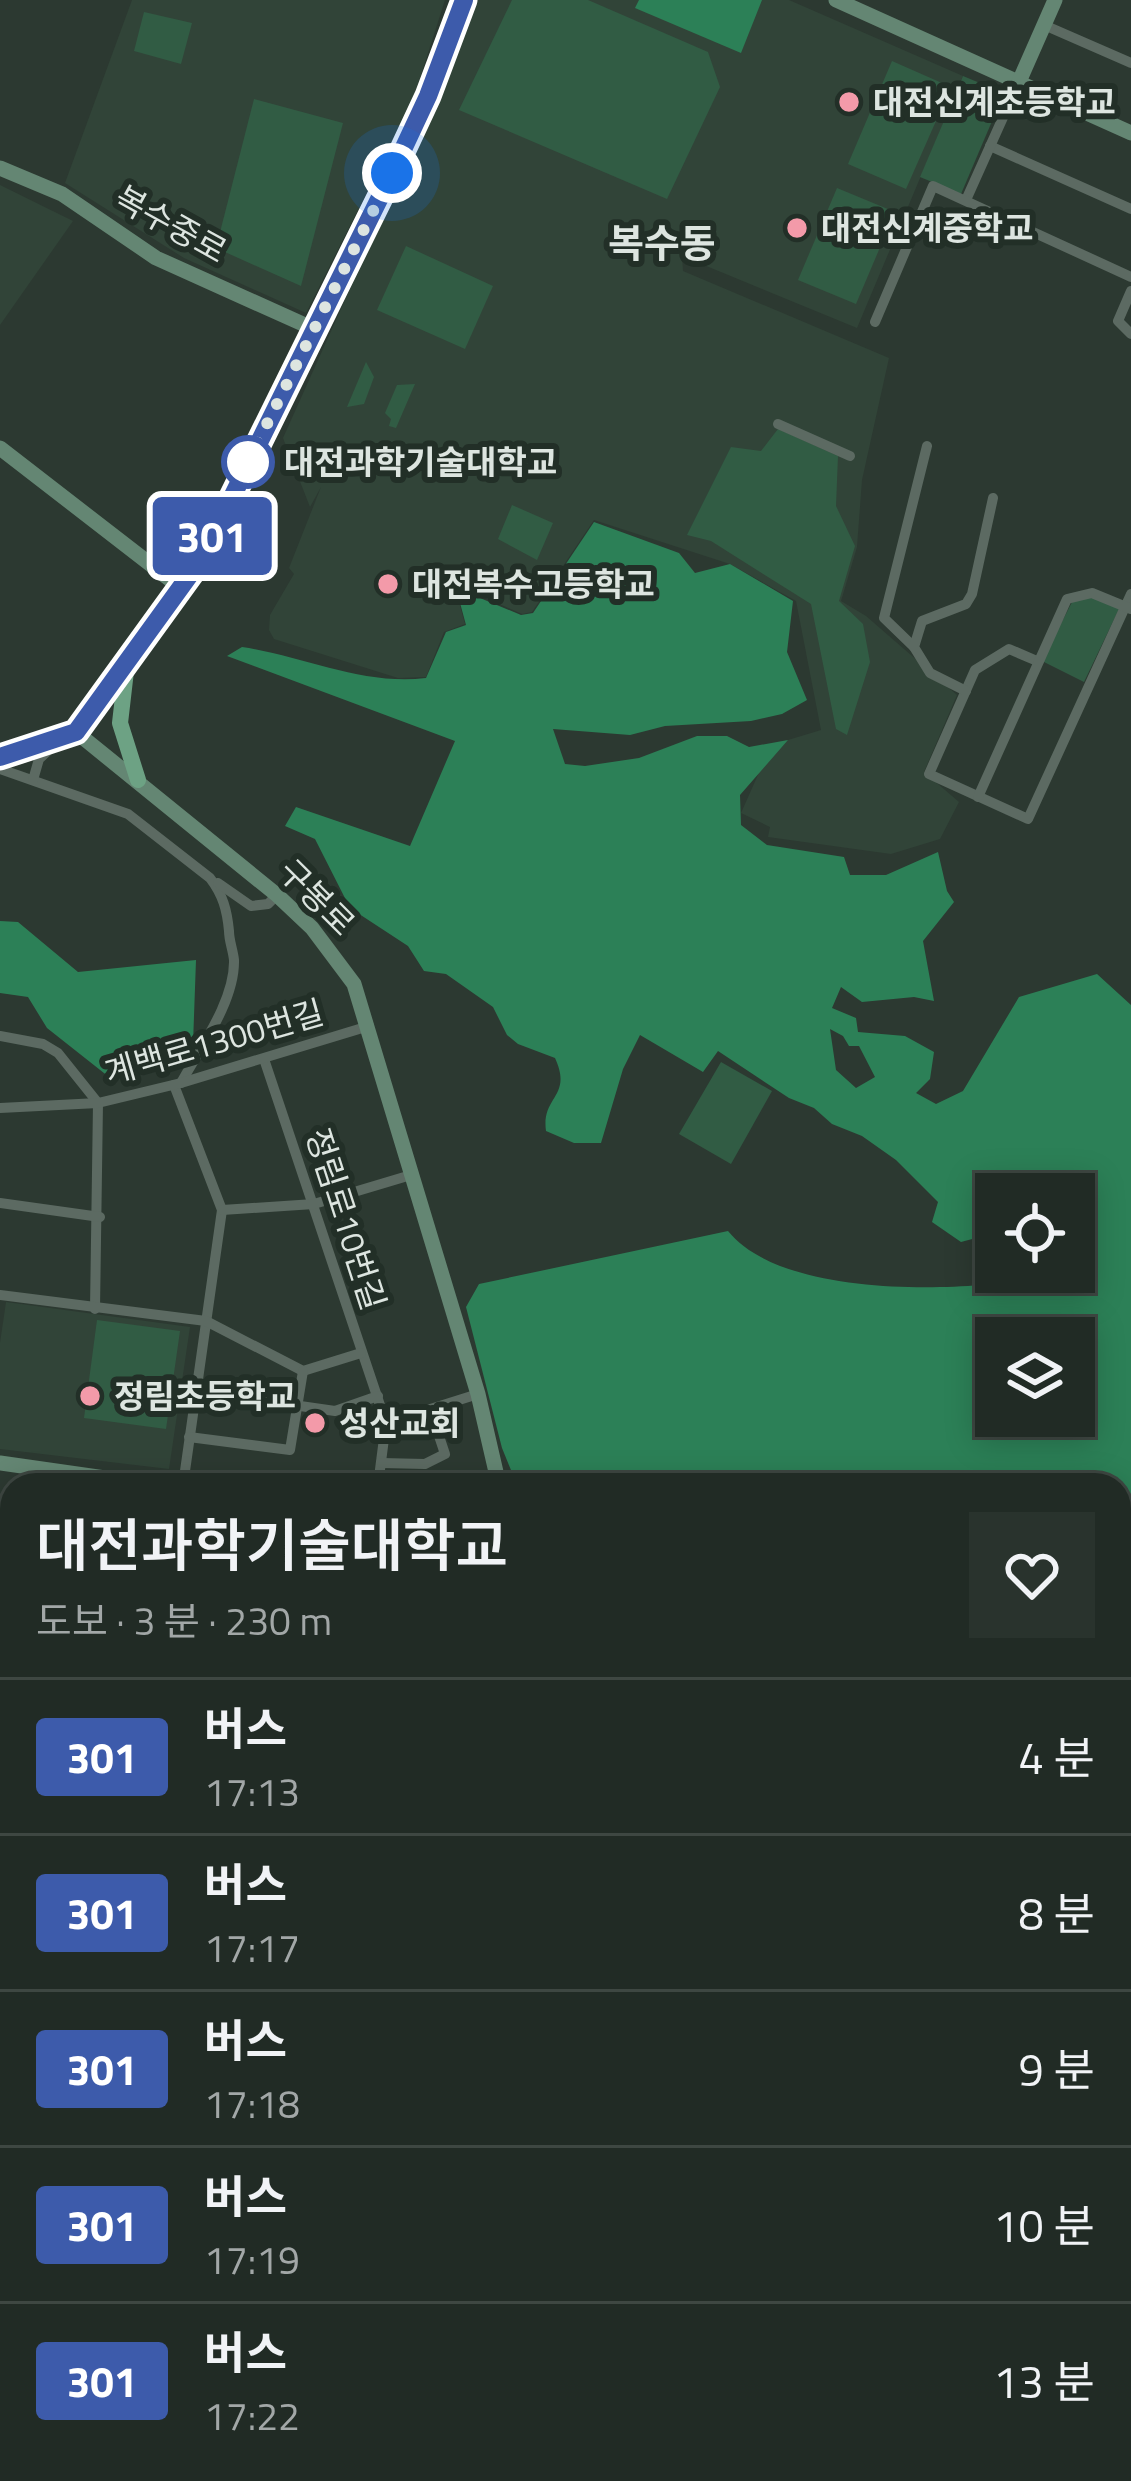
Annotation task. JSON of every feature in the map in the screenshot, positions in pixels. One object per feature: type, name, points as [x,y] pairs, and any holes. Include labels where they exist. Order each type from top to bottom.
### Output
[{"type":"main road","points":[[0,757],[70,735],[127,665],[202,558],[419,116],[464,0]]},
{"type":"main road","points":[[127,665],[120,723],[138,780]]},
{"type":"street","points":[[836,0],[1131,133]]},
{"type":"street","points":[[966,200],[1055,0]]},
{"type":"street","points":[[1044,25],[1131,63]]},
{"type":"street","points":[[990,146],[1131,209]]},
{"type":"street","name":"복수중로","points":[[0,167],[62,194],[156,258],[314,329]]},
{"type":"street","points":[[875,322],[933,186],[1131,277]]},
{"type":"street","points":[[1131,291],[1118,321],[1131,334]]},
{"type":"street","points":[[778,424],[850,456]]},
{"type":"street","points":[[927,446],[884,618],[914,647],[930,674],[966,691]]},
{"type":"street","points":[[0,448],[181,588]]},
{"type":"street","points":[[914,647],[922,621],[966,604],[972,594],[993,498]]},
{"type":"street","points":[[978,797],[1067,599],[1092,592],[1129,603],[1028,819],[978,797],[928,775],[975,670],[1010,649],[1037,661]]},
{"type":"street","points":[[33,780],[40,759],[70,735]]},
{"type":"street","name":"구봉로","points":[[70,735],[138,780],[277,895],[312,928],[354,984],[478,1394],[496,1473]]},
{"type":"street","points":[[0,769],[128,814],[251,906],[268,904],[277,895]]},
{"type":"street","points":[[184,1473],[222,1210],[178,1084],[220,1009],[234,958],[228,914],[210,878]]},
{"type":"street","name":"계백로1300번길","points":[[0,1108],[98,1103],[369,1026]]},
{"type":"street","points":[[0,1036],[43,1044],[58,1053],[98,1103],[100,1217],[95,1309]]},
{"type":"street","name":"정림로10번길","points":[[264,1059],[386,1423],[381,1473]]},
{"type":"street","points":[[222,1210],[314,1204],[411,1175]]},
{"type":"street","points":[[0,1203],[100,1217]]},
{"type":"street","points":[[0,1295],[206,1321],[303,1371],[361,1353]]},
{"type":"street","points":[[189,1437],[290,1450],[303,1371]]},
{"type":"street","points":[[196,1390],[335,1411],[378,1396]]},
{"type":"street","points":[[386,1423],[478,1394]]},
{"type":"street","points":[[382,1463],[425,1464],[445,1454],[430,1409]]},
{"type":"street","points":[[0,1463],[70,1473]]},
{"type":"shaded area","points":[[132,0],[445,0],[412,103],[306,313],[184,258],[65,183]]},
{"type":"shaded area","name":"대전과학기술대학교","points":[[473,0],[789,0],[963,76],[857,328],[682,256],[683,271],[889,358],[862,480],[857,547],[841,601],[866,616],[957,695],[924,772],[959,802],[940,839],[891,854],[768,837],[770,827],[741,813],[761,768],[788,740],[821,730],[796,601],[730,564],[594,520],[532,612],[522,614],[454,584],[465,624],[444,632],[426,677],[398,678],[274,639],[270,615],[294,574],[289,568],[321,487],[310,507],[283,438],[425,122]]},
{"type":"shaded area","points":[[512,0],[588,0],[708,52],[720,87],[667,199],[459,110]]},
{"type":"shaded area","points":[[144,12],[192,23],[181,64],[134,51]]},
{"type":"shaded area","points":[[892,61],[951,87],[906,189],[848,164]]},
{"type":"shaded area","points":[[963,76],[1004,93],[961,194],[920,177]]},
{"type":"shaded area","points":[[254,99],[343,123],[301,286],[216,248]]},
{"type":"shaded area","points":[[0,185],[73,221],[0,325]]},
{"type":"shaded area","points":[[837,188],[895,212],[856,304],[798,280]]},
{"type":"shaded area","points":[[406,246],[493,286],[465,349],[377,310]]},
{"type":"shaded area","points":[[366,362],[374,377],[364,404],[347,407]]},
{"type":"shaded area","points":[[415,384],[396,428],[389,426],[391,419],[385,413],[397,385]]},
{"type":"shaded area","points":[[778,429],[838,456],[836,506],[855,546],[839,601],[863,624],[870,662],[847,735],[836,729],[811,604],[711,541],[687,535],[731,447],[761,451]]},
{"type":"shaded area","points":[[512,505],[553,523],[537,560],[498,539]]},
{"type":"shaded area","points":[[1091,596],[1120,607],[1084,682],[1042,661],[1072,602]]},
{"type":"shaded area","points":[[721,1062],[772,1091],[731,1164],[679,1134]]},
{"type":"shaded area","name":"정림초등학교","points":[[6,1302],[190,1327],[169,1469],[0,1449],[0,1343]]},
{"type":"shaded area","points":[[97,1320],[180,1331],[166,1429],[84,1418]]},
{"type":"green space","points":[[639,0],[762,0],[741,53],[635,8]]},
{"type":"green space","points":[[594,522],[679,553],[695,573],[730,564],[793,601],[787,652],[807,700],[782,714],[751,721],[665,726],[630,735],[553,729],[565,764],[585,766],[639,758],[697,736],[727,736],[749,747],[788,740],[740,795],[741,825],[767,845],[844,857],[850,875],[886,875],[938,852],[954,902],[923,941],[934,1001],[914,997],[862,1002],[841,987],[832,1008],[856,1018],[858,1032],[905,1036],[934,1052],[930,1079],[916,1093],[936,1104],[963,1091],[1019,997],[1097,974],[1131,1005],[1131,1473],[512,1473],[466,1307],[479,1284],[728,1231],[749,1250],[777,1265],[845,1282],[975,1285],[975,1293],[1095,1293],[1095,1173],[975,1173],[975,1238],[961,1242],[932,1222],[938,1202],[896,1160],[862,1136],[832,1124],[814,1108],[789,1098],[718,1051],[703,1072],[640,1035],[623,1069],[601,1143],[574,1143],[546,1131],[548,1110],[560,1081],[555,1058],[518,1044],[507,1035],[493,1007],[446,974],[424,971],[408,946],[350,908],[315,839],[285,826],[296,807],[410,846],[455,741],[227,656],[242,647],[380,678],[426,678],[446,632],[466,625],[456,588],[521,615],[533,613]],"holes":[[[830,1029],[849,1046],[859,1046],[875,1077],[856,1088],[836,1070]]]},
{"type":"green space","points":[[0,921],[18,922],[78,972],[196,960],[193,1044],[109,1077],[47,1028],[28,997],[0,993]]},
{"type":"bus line","name":"301","points":[[0,757],[76,732],[202,558],[392,173],[428,96],[464,0]]},
{"type":"place","name":"대전신계초등학교","points":[[849,102]]},
{"type":"place","name":"대전신계중학교","points":[[797,228]]},
{"type":"place","name":"대전과학기술대학교","points":[[248,462]]},
{"type":"place","name":"대전복수고등학교","points":[[388,584]]},
{"type":"place","name":"정림초등학교","points":[[90,1396]]},
{"type":"place","name":"성산교회","points":[[315,1423]]},
{"type":"district","name":"복수동","points":[[662,242]]},
{"type":"route","points":[[248,462],[392,173]]}]
